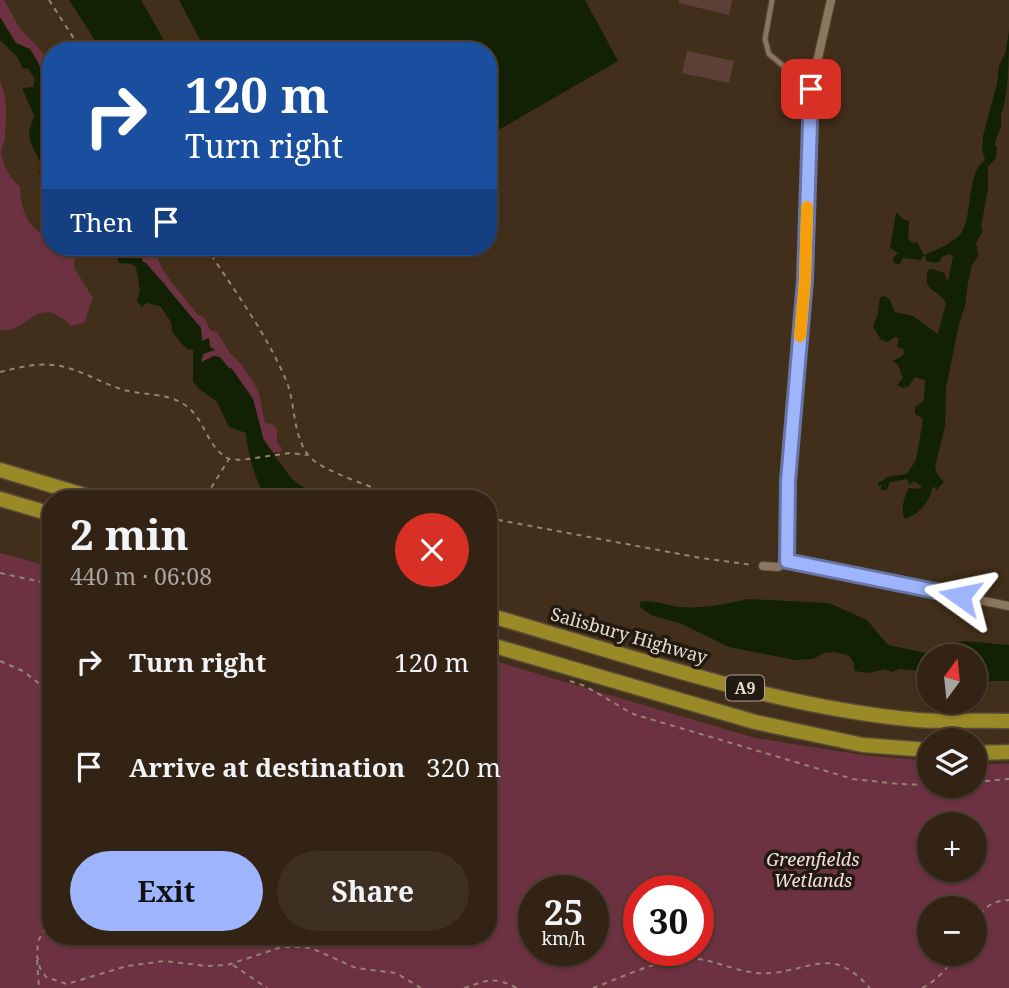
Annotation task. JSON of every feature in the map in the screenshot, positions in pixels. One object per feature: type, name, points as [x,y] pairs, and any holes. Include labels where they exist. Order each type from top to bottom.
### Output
[{"type":"highway","points":[[0,470],[67,490]]},
{"type":"highway","points":[[0,499],[42,511]]},
{"type":"highway","name":"Salisbury Highway","points":[[497,618],[714,680],[816,705],[918,720],[1009,721]]},
{"type":"highway","name":"A9","points":[[497,647],[755,722],[863,745],[917,749]]},
{"type":"highway","points":[[987,753],[1009,752]]},
{"type":"street","points":[[787,561],[788,481],[805,280],[811,89],[831,0]]},
{"type":"street","points":[[763,566],[778,567],[787,561],[1009,606]]},
{"type":"lane","points":[[772,0],[765,39],[769,54],[811,89]]},
{"type":"path","points":[[49,0],[76,42]]},
{"type":"path","points":[[212,256],[272,350],[288,383],[300,439],[308,456]]},
{"type":"path","points":[[0,372],[36,364],[55,365],[122,390],[170,397],[189,407],[215,449],[229,459],[244,460],[283,454],[308,456],[328,468],[383,490]]},
{"type":"path","points":[[210,490],[229,459]]},
{"type":"path","points":[[497,520],[701,558],[763,566]]},
{"type":"path","points":[[0,573],[42,582]]},
{"type":"path","points":[[0,661],[23,671],[42,686]]},
{"type":"path","points":[[560,678],[585,686],[633,714],[841,775],[917,785]]},
{"type":"path","points":[[987,781],[1009,779]]},
{"type":"path","points":[[987,906],[996,901],[1009,900]]},
{"type":"path","points":[[39,988],[37,956],[38,941],[42,934]]},
{"type":"path","points":[[63,988],[67,984],[103,972],[148,963],[164,961],[207,966],[232,964],[282,947],[311,948],[356,968],[396,973],[421,988]]},
{"type":"path","points":[[37,956],[46,977],[67,984]]},
{"type":"path","points":[[593,988],[670,960],[687,957],[710,960],[755,973],[771,973],[805,965],[835,964],[844,966],[870,988]]},
{"type":"path","points":[[232,964],[267,988]]},
{"type":"path","points":[[922,988],[933,982],[950,966]]},
{"type":"path","points":[[464,988],[493,979],[517,988]]},
{"type":"green space","points":[[0,0],[4,0],[19,27],[42,52],[42,70],[30,49],[16,44],[0,17]]},
{"type":"green space","points":[[0,81],[6,108],[5,139],[1,153],[3,162],[20,187],[27,218],[42,233],[42,256],[75,256],[74,268],[93,298],[84,323],[71,326],[50,312],[34,316],[10,330],[0,330]]},
{"type":"green space","points":[[141,256],[158,256],[169,278],[242,365],[258,390],[265,423],[272,424],[277,429],[277,443],[282,448],[281,452],[273,452],[260,433],[253,399],[232,369],[228,368],[224,361],[201,363],[203,354],[214,349],[210,347],[208,338],[203,342],[201,328],[174,298],[165,283],[143,263]]},
{"type":"green space","name":"Greenfields Wetlands","points":[[0,553],[42,565],[42,945],[497,945],[497,662],[755,738],[862,755],[917,760],[917,798],[987,798],[987,764],[1009,764],[1009,988],[0,988]]},
{"type":"shaded area","points":[[69,0],[141,0],[165,42],[96,42]]},
{"type":"shaded area","points":[[179,0],[585,0],[618,61],[497,131],[497,42],[201,42]]},
{"type":"shaded area","points":[[0,17],[16,43],[30,49],[42,72],[42,167],[29,138],[34,116],[23,90],[33,87],[35,80],[28,68],[23,69],[18,58],[0,40]]},
{"type":"shaded area","points":[[1009,30],[1007,86],[1001,126],[994,145],[997,147],[996,158],[988,167],[988,189],[981,227],[983,231],[976,243],[978,256],[972,265],[946,388],[945,426],[935,467],[944,482],[937,490],[933,486],[923,506],[905,519],[903,508],[907,492],[909,488],[921,489],[921,486],[914,481],[910,485],[907,479],[890,482],[887,490],[881,490],[878,482],[886,477],[907,474],[916,460],[923,419],[915,414],[915,407],[924,400],[925,380],[915,377],[909,386],[903,388],[897,385],[903,378],[898,365],[892,361],[904,353],[903,349],[897,347],[899,338],[895,337],[888,342],[881,340],[873,326],[880,297],[885,296],[890,300],[895,312],[913,316],[938,334],[946,303],[929,287],[928,270],[944,273],[948,282],[953,256],[949,254],[941,257],[940,261],[935,263],[926,261],[923,256],[921,260],[903,258],[899,265],[893,262],[898,253],[890,248],[896,213],[909,221],[908,238],[912,243],[917,242],[924,255],[939,249],[961,233],[965,226],[975,174],[985,160],[983,136]]},
{"type":"shaded area","points":[[116,256],[141,256],[143,262],[201,328],[202,341],[209,338],[210,347],[215,350],[203,354],[201,362],[214,356],[220,357],[232,369],[253,399],[264,441],[292,479],[307,490],[262,490],[250,458],[246,433],[229,427],[217,402],[198,388],[193,381],[193,350],[187,349],[180,342],[160,306],[147,303],[142,307],[137,301],[140,290],[136,267],[119,263]]},
{"type":"shaded area","points":[[748,599],[829,603],[867,620],[888,645],[917,651],[917,670],[899,669],[893,672],[884,669],[870,673],[854,671],[854,663],[849,656],[836,652],[824,653],[813,659],[796,660],[729,647],[682,624],[651,615],[640,607],[640,602],[645,601],[680,607]]},
{"type":"shaded area","points":[[964,641],[1009,645],[1009,681],[987,681],[987,644],[950,644]]},
{"type":"building","points":[[679,0],[732,0],[729,15],[679,3]]},
{"type":"building","points":[[687,51],[734,61],[729,83],[682,73]]},
{"type":"slow traffic","points":[[800,336],[807,207]]},
{"type":"route","points":[[811,89],[805,280],[788,481],[787,561],[960,596]]}]
